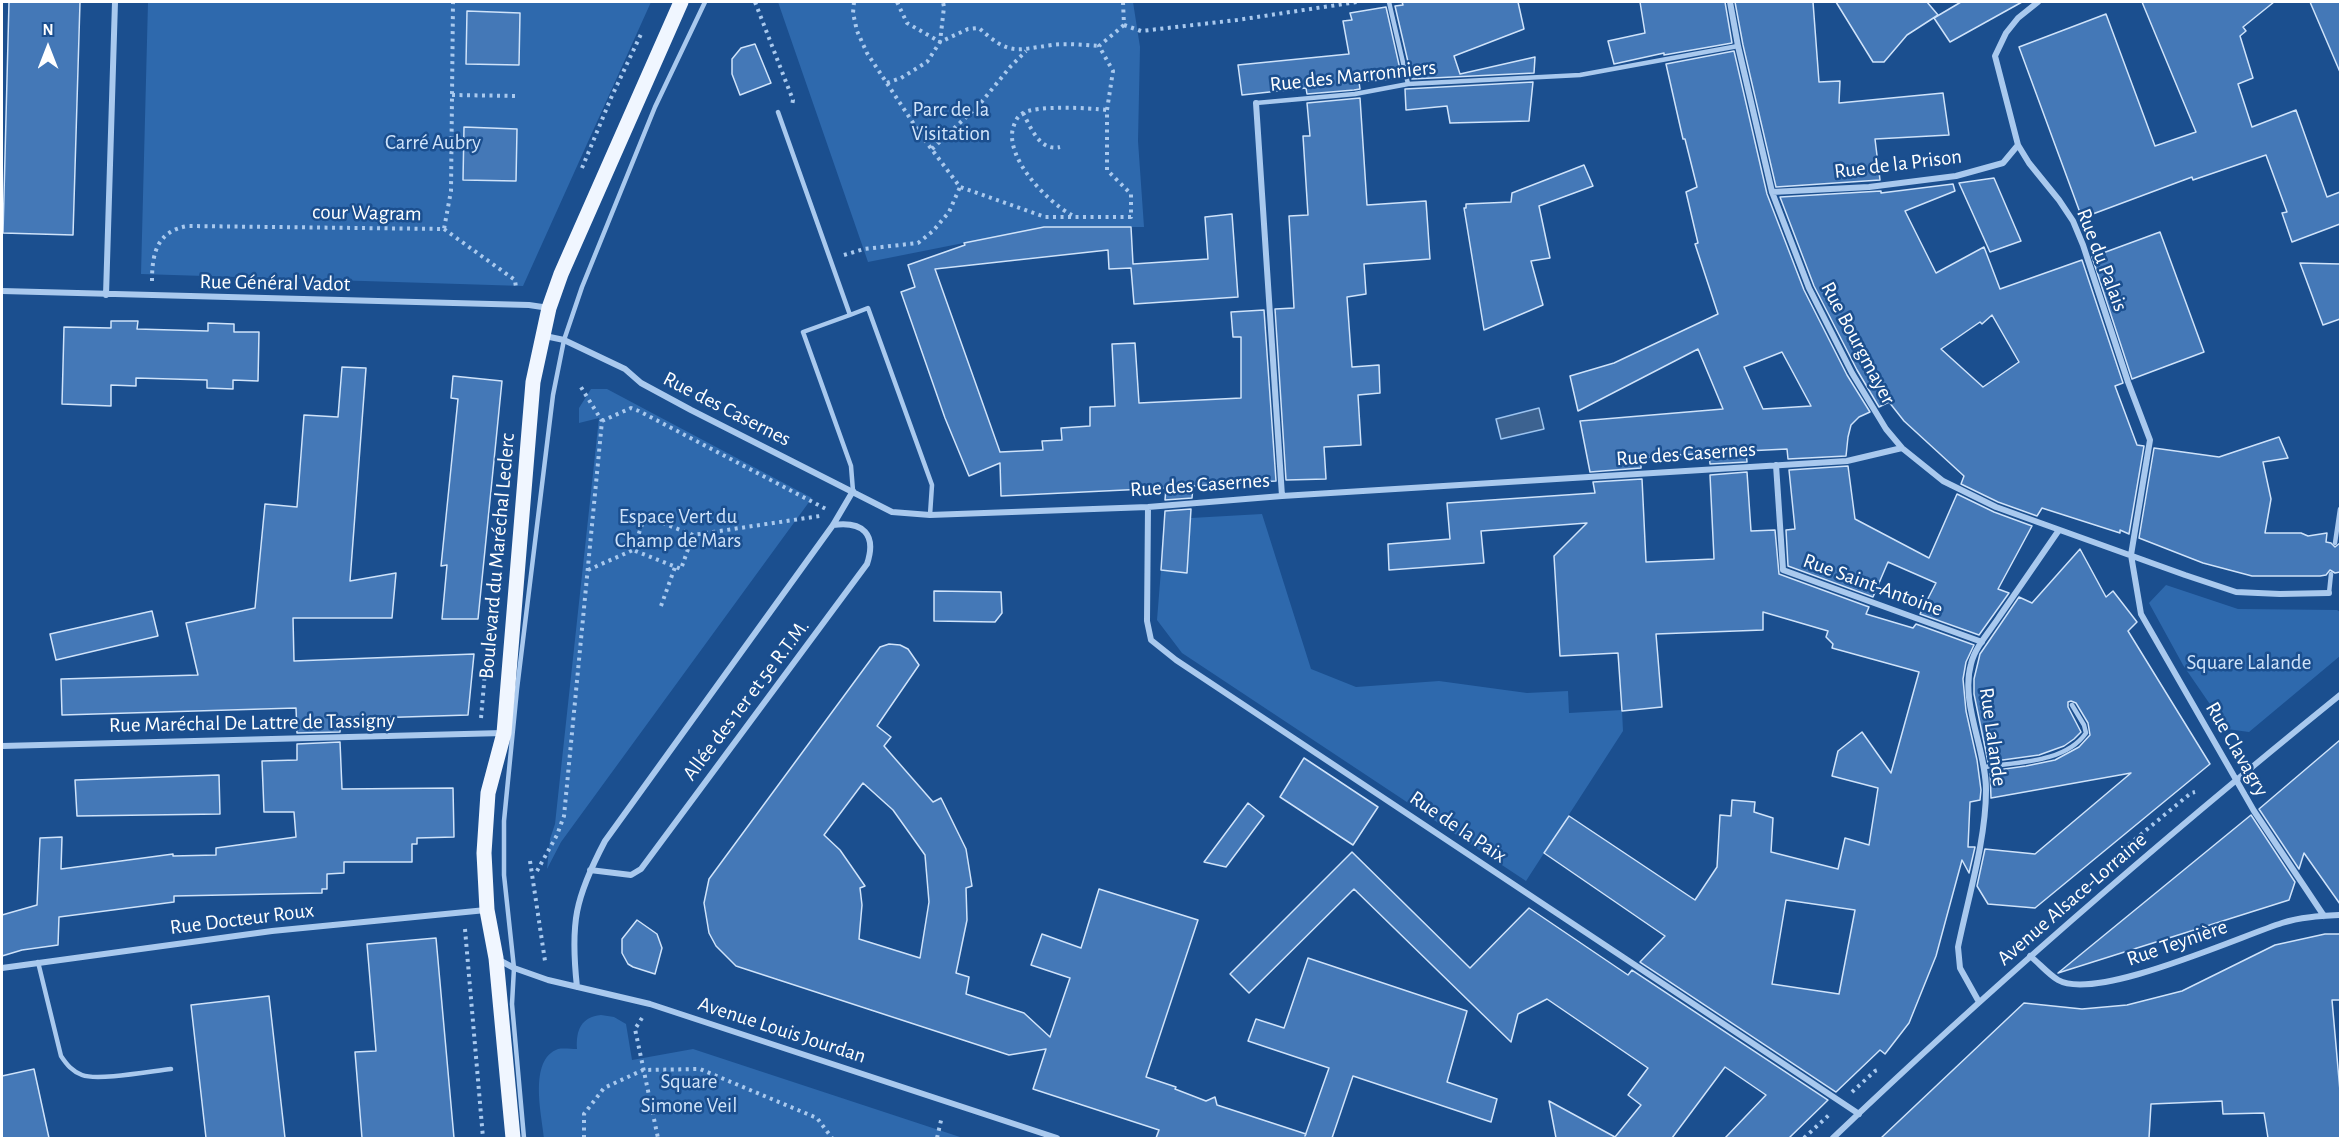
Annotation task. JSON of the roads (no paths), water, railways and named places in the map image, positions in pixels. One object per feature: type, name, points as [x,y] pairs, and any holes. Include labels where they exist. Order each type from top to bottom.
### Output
[{"type":"main road","name":"Boulevard du Maréchal Leclerc","points":[[513,1138],[496,958],[487,910],[484,853],[488,794],[504,733],[533,382],[549,308],[576,236],[681,2]]},
{"type":"street","points":[[106,295],[115,2]]},
{"type":"street","name":"Rue Bourgmayer","points":[[1730,2],[1772,192],[1809,288],[1852,373],[1886,429],[1902,448],[1943,481],[1996,507],[2236,592],[2329,593]]},
{"type":"street","name":"Rue du Palais","points":[[2038,2],[2018,18],[2006,33],[1995,56],[2018,144],[2035,172],[2059,200],[2073,221],[2150,440],[2132,555]]},
{"type":"street","name":"Rue des Marronniers","points":[[1256,103],[1282,496]]},
{"type":"street","name":"Rue de la Prison","points":[[1772,192],[1869,187],[1956,177],[2003,163],[2018,144]]},
{"type":"street","name":"Rue Général Vadot","points":[[2,291],[517,305],[549,308]]},
{"type":"street","name":"Rue des Casernes","points":[[543,335],[564,340],[625,369],[641,383],[691,410],[892,512],[930,515],[1148,507],[1282,496],[1846,461],[1902,448]]},
{"type":"street","name":"Rue Saint-Antoine","points":[[1776,465],[1783,570],[1982,642]]},
{"type":"street","name":"Allée des 1er et 5e R.T.M.","points":[[577,987],[573,951],[575,912],[590,870],[605,841],[833,525],[853,491]]},
{"type":"street","name":"Rue de la Paix","points":[[1148,507],[1147,621],[1151,640],[1176,660],[1859,1114]]},
{"type":"street","name":"Allée des 1er et 5e R.T.M.","points":[[590,870],[630,874],[641,869],[867,564],[871,552],[869,538],[863,529],[852,524],[833,525]]},
{"type":"street","name":"Rue Lalande","points":[[1979,1002],[1960,968],[1958,947],[1984,821],[1985,767],[1974,724],[1968,681],[1971,662],[1982,642],[2059,530]]},
{"type":"street","name":"Rue Clavagry","points":[[2132,555],[2141,614],[2254,811],[2324,915]]},
{"type":"street","name":"Avenue Alsace-Lorraine","points":[[1833,1138],[2030,956],[2236,779],[2340,695]]},
{"type":"street","name":"Rue Maréchal De Lattre de Tassigny","points":[[2,746],[504,733]]},
{"type":"street","name":"Rue Docteur Roux","points":[[2,968],[272,931],[487,910]]},
{"type":"street","name":"Rue Teynière","points":[[2030,956],[2059,981],[2078,984],[2116,980],[2158,969],[2284,922],[2324,915],[2340,915]]},
{"type":"street","name":"Avenue Louis Jourdan","points":[[496,958],[514,968],[548,980],[650,1004],[1057,1138]]},
{"type":"lane","name":"Boulevard du Maréchal Leclerc","points":[[524,1138],[512,1004],[514,968],[504,875],[504,821],[553,395],[564,340],[582,287],[655,107],[705,2]]},
{"type":"lane","points":[[1389,2],[1408,84]]},
{"type":"lane","name":"Rue des Marronniers","points":[[1256,103],[1355,94],[1408,84],[1580,75],[1738,46]]},
{"type":"lane","points":[[778,112],[850,315]]},
{"type":"lane","points":[[853,491],[851,466],[803,332],[868,308],[932,485],[930,515]]},
{"type":"lane","points":[[2335,543],[2340,509]]},
{"type":"lane","points":[[2329,593],[2331,574]]},
{"type":"lane","points":[[1985,767],[2054,755],[2081,740],[2086,733],[2084,725],[2072,705]]},
{"type":"lane","points":[[38,962],[61,1056],[68,1067],[84,1076],[98,1077],[171,1069]]},
{"type":"park label","name":"Parc de la Visitation","points":[[951,122]]},
{"type":"park label","name":"Carré Aubry","points":[[433,143]]},
{"type":"park label","name":"Espace Vert du Champ de Mars","points":[[678,529]]},
{"type":"park label","name":"Square Lalande","points":[[2249,663]]},
{"type":"park label","name":"Square Simone Veil","points":[[689,1094]]}]
